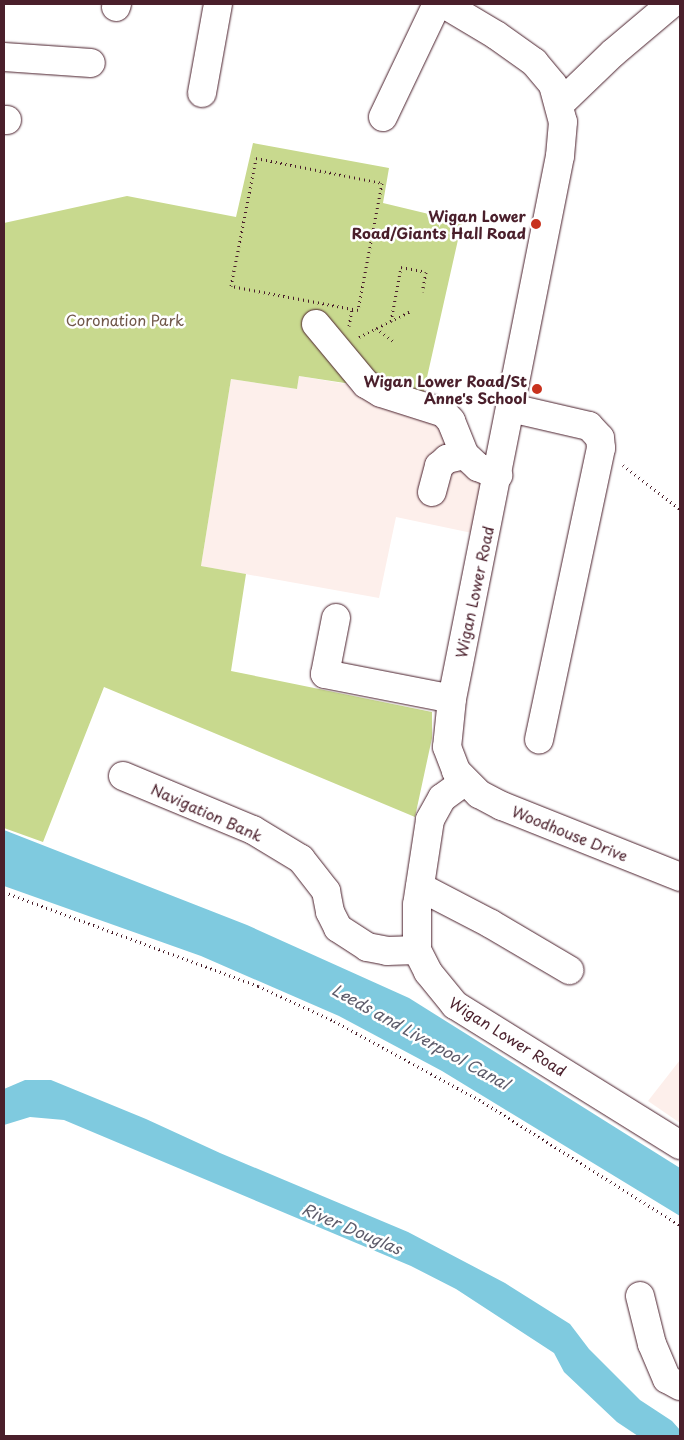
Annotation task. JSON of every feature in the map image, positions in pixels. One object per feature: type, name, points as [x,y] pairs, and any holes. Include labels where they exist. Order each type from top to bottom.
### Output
[{"type":"street","points":[[202,93],[218,4]]},
{"type":"street","points":[[383,117],[437,4]]},
{"type":"street","name":"Wigan Lower Road","points":[[444,4],[496,34],[534,62],[553,84],[560,104],[563,122],[560,156],[452,699],[447,747],[456,771],[464,782]]},
{"type":"street","points":[[560,104],[613,53],[671,4]]},
{"type":"street","points":[[4,57],[91,63]]},
{"type":"street","points":[[316,324],[366,384],[381,393],[444,413],[451,420],[465,455],[478,467],[498,474]]},
{"type":"street","points":[[511,408],[589,426],[600,438],[601,448],[539,739]]},
{"type":"street","points":[[432,492],[439,466],[447,459],[465,455]]},
{"type":"street","points":[[336,618],[325,674],[452,699]]},
{"type":"street","name":"Navigation Bank","points":[[124,776],[253,830],[301,859],[326,891],[330,912],[338,928],[359,943],[387,951],[417,950]]},
{"type":"street","points":[[417,950],[420,887],[435,807],[464,782]]},
{"type":"street","name":"Woodhouse Drive","points":[[464,782],[502,806],[680,877]]},
{"type":"street","points":[[420,887],[491,924],[569,970]]},
{"type":"street","name":"Wigan Lower Road","points":[[417,950],[438,989],[455,1005],[631,1112],[680,1145]]},
{"type":"street","points":[[640,1296],[652,1344],[666,1379],[680,1386]]},
{"type":"path","points":[[256,158],[382,183],[358,310],[232,286],[256,158]]},
{"type":"path","points":[[391,321],[401,267],[426,272],[422,292]]},
{"type":"path","points":[[353,340],[411,311]]},
{"type":"path","points":[[376,328],[393,340]]},
{"type":"path","points":[[601,448],[680,510]]},
{"type":"path","points":[[4,892],[258,986],[334,1020],[483,1102],[680,1225]]},
{"type":"shaded area","points":[[299,376],[364,387],[439,417],[484,485],[472,533],[396,517],[379,598],[201,566],[231,379],[297,389]]},
{"type":"shaded area","points":[[680,1060],[680,1123],[648,1101]]},
{"type":"green space","name":"Coronation Park","points":[[253,143],[389,168],[383,203],[462,222],[423,395],[299,376],[297,389],[231,379],[201,566],[246,574],[231,671],[432,712],[432,738],[415,817],[104,687],[43,842],[4,828],[4,223],[127,196],[236,217]]},
{"type":"water","name":"Leeds and Liverpool Canal","points":[[4,830],[247,925],[409,998],[680,1168],[680,1216],[442,1071],[339,1016],[201,956],[4,886]]},
{"type":"water","name":"River Douglas","points":[[25,1080],[51,1080],[146,1119],[220,1153],[408,1232],[505,1283],[570,1324],[589,1349],[640,1400],[672,1421],[680,1430],[680,1436],[638,1436],[617,1422],[564,1372],[554,1353],[456,1289],[411,1266],[64,1120],[30,1117],[4,1125],[4,1089]]},
{"type":"place","name":"Wigan Lower Road/Giants Hall Road","points":[[536,224]]},
{"type":"place","name":"Wigan Lower Road/St Anne's School","points":[[537,389]]}]
